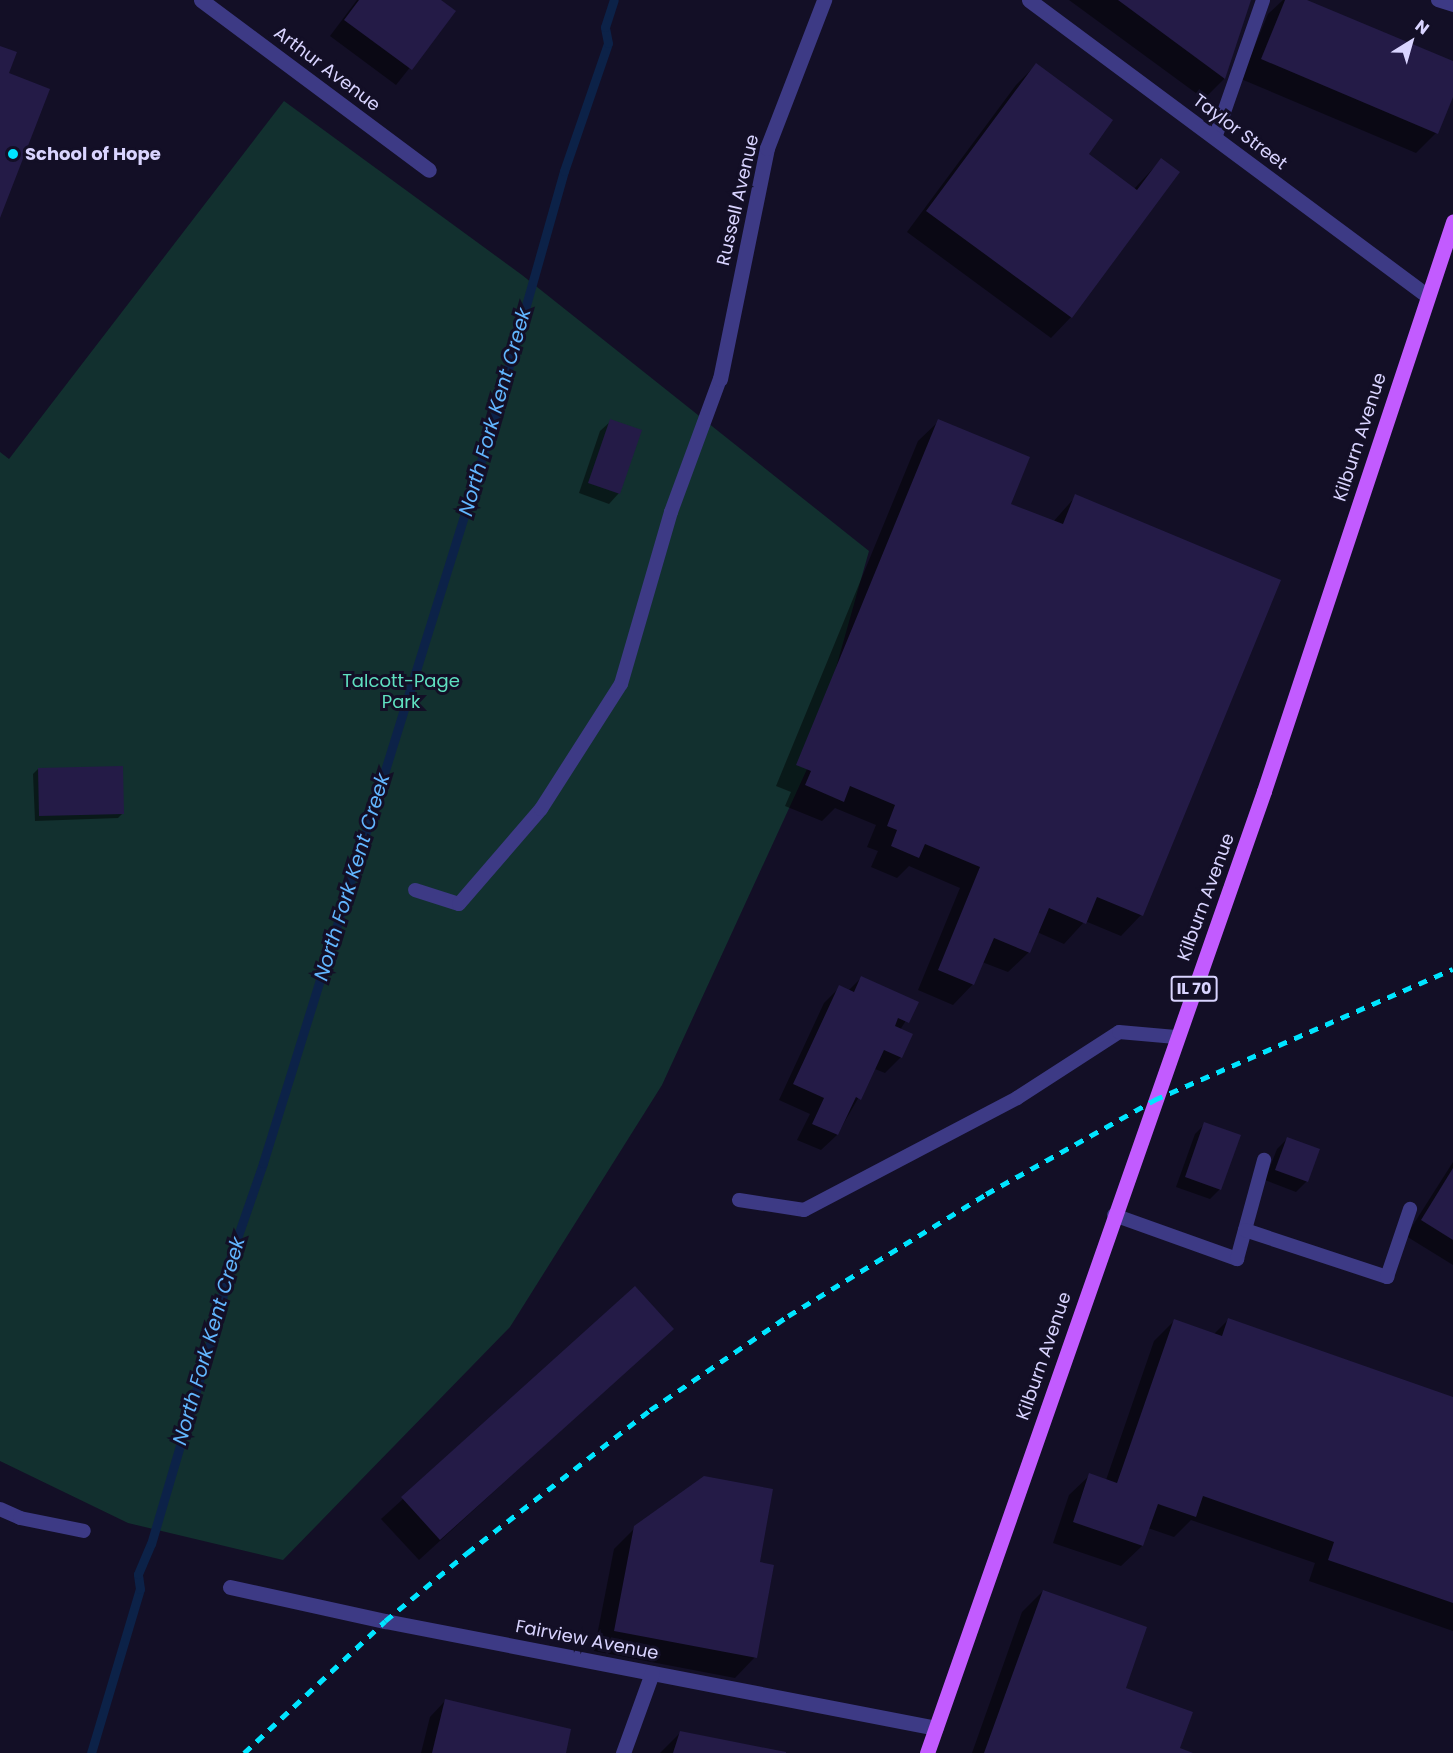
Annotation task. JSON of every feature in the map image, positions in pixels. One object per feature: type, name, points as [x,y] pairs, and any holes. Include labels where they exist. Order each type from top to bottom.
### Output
[{"type":"main road","name":"Kilburn Avenue","points":[[927,1753],[1264,791],[1453,222]]},
{"type":"street","name":"Arthur Avenue","points":[[201,0],[429,170]]},
{"type":"street","name":"Russell Avenue","points":[[720,379],[767,148],[824,0]]},
{"type":"street","name":"Taylor Street","points":[[1029,0],[1427,296]]},
{"type":"street","name":"Fairview Avenue","points":[[230,1587],[936,1728]]},
{"type":"street","points":[[623,1753],[652,1673]]},
{"type":"lane","points":[[1215,138],[1263,0]]},
{"type":"lane","points":[[1438,0],[1453,5]]},
{"type":"lane","points":[[415,890],[459,904],[541,809],[621,684],[670,512],[720,379]]},
{"type":"lane","points":[[739,1200],[804,1210],[1017,1098],[1119,1032],[1176,1037]]},
{"type":"lane","points":[[1114,1215],[1237,1259],[1264,1160]]},
{"type":"lane","points":[[1245,1230],[1387,1277],[1410,1209]]},
{"type":"lane","points":[[0,1509],[20,1518],[84,1531]]},
{"type":"green space","name":"Talcott-Page Park","points":[[284,101],[522,275],[869,551],[808,767],[662,1085],[510,1327],[283,1560],[128,1523],[0,1461],[0,452],[9,459]]},
{"type":"building","points":[[359,0],[441,0],[456,11],[412,70],[344,20]]},
{"type":"building","points":[[1118,0],[1251,0],[1225,79]]},
{"type":"building","points":[[1285,0],[1307,0],[1453,61],[1453,97],[1438,134],[1261,59]]},
{"type":"building","name":"School of Hope","points":[[0,46],[17,52],[9,73],[50,89],[0,218]]},
{"type":"building","points":[[1036,63],[1113,120],[1089,154],[1137,190],[1161,158],[1180,172],[1072,318],[926,211]]},
{"type":"building","points":[[610,419],[642,430],[620,494],[588,483]]},
{"type":"building","points":[[938,419],[1030,457],[1011,504],[1063,524],[1075,494],[1281,580],[1143,916],[1097,897],[1086,924],[1049,908],[1030,953],[994,938],[974,985],[938,970],[980,867],[925,844],[919,858],[891,846],[897,830],[887,826],[895,805],[850,786],[844,802],[805,785],[811,771],[796,765]]},
{"type":"building","points":[[123,766],[124,814],[39,816],[38,768]]},
{"type":"building","points":[[861,976],[919,1002],[909,1023],[898,1018],[895,1026],[913,1034],[902,1058],[884,1050],[861,1100],[856,1097],[838,1135],[812,1124],[824,1098],[793,1084],[839,985],[854,992]]},
{"type":"building","points":[[1204,1122],[1241,1135],[1221,1190],[1185,1177]]},
{"type":"building","points":[[1287,1137],[1320,1149],[1308,1182],[1275,1170]]},
{"type":"building","points":[[1453,1168],[1453,1240],[1421,1220]]},
{"type":"building","points":[[635,1286],[674,1329],[440,1540],[401,1497]]},
{"type":"building","points":[[1228,1318],[1453,1397],[1453,1603],[1328,1560],[1334,1542],[1203,1496],[1196,1517],[1158,1504],[1143,1546],[1073,1522],[1089,1473],[1117,1483],[1174,1319],[1222,1336]]},
{"type":"building","points":[[704,1476],[773,1489],[760,1562],[774,1565],[757,1658],[614,1631],[634,1526]]},
{"type":"building","points":[[1043,1590],[1147,1627],[1126,1688],[1193,1712],[1180,1748],[1193,1753],[984,1753]]},
{"type":"building","points":[[445,1699],[571,1729],[566,1753],[432,1753]]},
{"type":"building","points":[[680,1731],[786,1752],[786,1753],[673,1753]]},
{"type":"waterway","name":"North Fork Kent Creek","points":[[91,1753],[140,1589],[138,1574],[151,1544],[222,1302],[225,1273],[263,1163],[491,429],[564,171],[608,43],[605,27],[614,0]]},
{"type":"railway","points":[[244,1753],[385,1621],[467,1553],[650,1410],[788,1316],[986,1194],[1154,1100],[1453,969]]},
{"type":"place","name":"School of Hope","points":[[13,154]]}]
